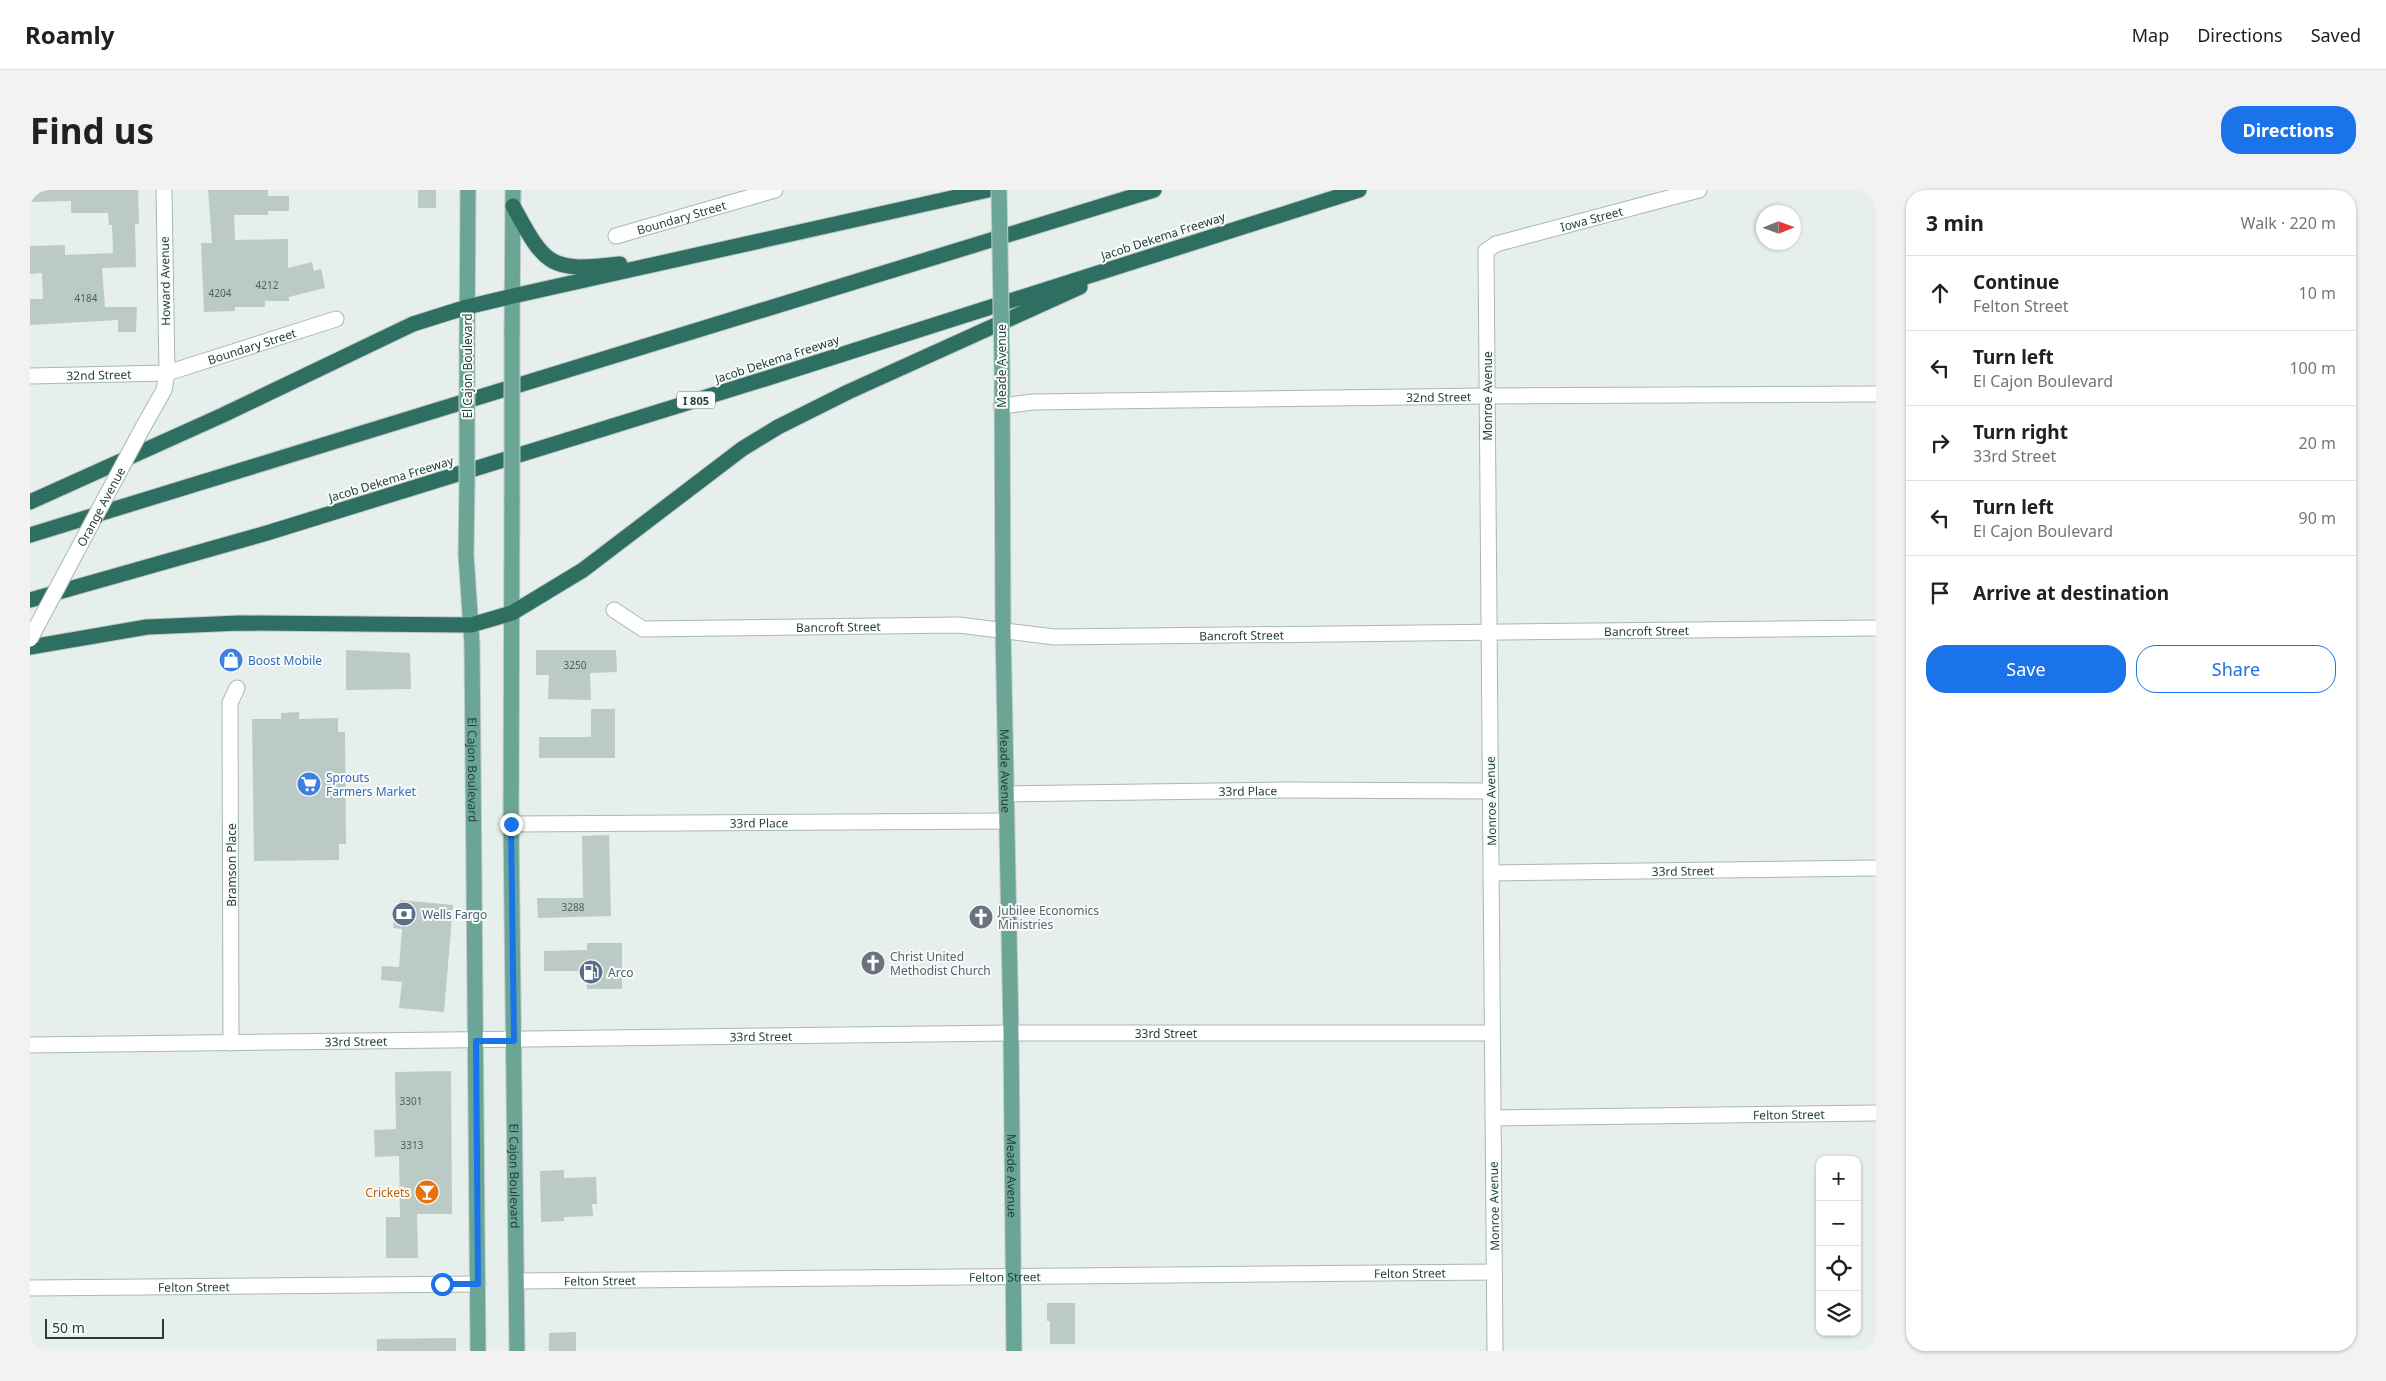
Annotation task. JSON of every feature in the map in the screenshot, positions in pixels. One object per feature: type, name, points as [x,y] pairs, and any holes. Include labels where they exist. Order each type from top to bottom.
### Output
[{"type":"highway","points":[[30,502],[223,415],[413,324],[467,307],[512,296],[988,190]]},
{"type":"highway","points":[[30,535],[1154,190]]},
{"type":"highway","name":"Jacob Dekema Freeway","points":[[30,600],[267,533],[752,383],[1358,190]]},
{"type":"highway","points":[[513,206],[536,247],[548,259],[567,267],[590,268],[701,255]]},
{"type":"highway","points":[[30,647],[147,626],[240,623],[471,625],[512,613],[583,570],[742,449],[778,427],[841,395],[1145,257]]},
{"type":"main road","name":"El Cajon Boulevard","points":[[468,190],[466,515],[471,625],[478,1351]]},
{"type":"main road","name":"El Cajon Boulevard","points":[[513,190],[511,824],[517,1351]]},
{"type":"main road","name":"Meade Avenue","points":[[999,190],[1003,629],[1011,1034],[1014,1351]]},
{"type":"street","name":"Howard Avenue","points":[[164,190],[167,373]]},
{"type":"street","name":"Boundary Street","points":[[616,236],[775,190]]},
{"type":"street","name":"Iowa Street","points":[[1486,251],[1496,244],[1699,190]]},
{"type":"street","name":"Monroe Avenue","points":[[1486,251],[1495,1351]]},
{"type":"street","name":"Boundary Street","points":[[167,373],[336,319]]},
{"type":"street","name":"32nd Street","points":[[30,376],[167,373]]},
{"type":"street","name":"Orange Avenue","points":[[30,639],[164,390],[167,373]]},
{"type":"street","name":"32nd Street","points":[[1002,406],[1026,402],[1487,396],[1876,394]]},
{"type":"street","name":"Bancroft Street","points":[[614,610],[643,629],[959,625],[1003,629],[1028,635],[1054,637],[1876,628]]},
{"type":"street","name":"Bramson Place","points":[[231,1043],[230,703],[237,688]]},
{"type":"street","name":"33rd Place","points":[[1007,794],[1285,790],[1490,791]]},
{"type":"street","name":"33rd Place","points":[[511,824],[1007,821]]},
{"type":"street","name":"33rd Street","points":[[1491,873],[1876,868]]},
{"type":"street","name":"33rd Street","points":[[30,1045],[1011,1034],[1492,1033]]},
{"type":"street","name":"Felton Street","points":[[1493,1118],[1876,1114]]},
{"type":"street","name":"Felton Street","points":[[516,1281],[1012,1278],[1494,1272]]},
{"type":"street","name":"Felton Street","points":[[30,1288],[478,1284]]},
{"type":"building","points":[[30,190],[138,190],[139,224],[135,224],[136,267],[102,268],[105,307],[137,307],[136,332],[118,332],[118,320],[30,325],[30,299],[43,299],[42,273],[30,274],[30,246],[65,245],[65,255],[113,253],[112,225],[109,225],[108,213],[71,213],[71,201],[30,202]]},
{"type":"building","points":[[208,190],[268,190],[268,196],[289,196],[289,211],[268,211],[268,215],[234,215],[235,240],[288,239],[288,268],[312,262],[314,271],[321,269],[325,288],[289,297],[289,301],[265,301],[265,307],[235,307],[235,311],[204,312],[201,243],[212,243]]},
{"type":"building","points":[[418,190],[436,190],[436,208],[418,208]]},
{"type":"building","points":[[346,650],[410,653],[411,689],[346,690]]},
{"type":"building","points":[[536,650],[616,650],[617,672],[590,673],[591,700],[548,699],[549,675],[536,675]]},
{"type":"building","points":[[591,709],[615,709],[615,758],[539,758],[539,737],[591,737]]},
{"type":"building","points":[[299,712],[299,719],[338,718],[338,732],[345,732],[346,844],[339,844],[339,860],[254,861],[252,719],[281,719],[281,713]]},
{"type":"building","points":[[609,835],[611,916],[538,918],[537,898],[583,898],[582,836]]},
{"type":"building","points":[[400,900],[453,905],[444,1012],[399,1008],[402,982],[381,980],[382,966],[399,967],[402,929],[393,928],[395,908],[399,908]]},
{"type":"building","points":[[587,943],[622,943],[622,989],[587,989],[587,971],[544,971],[544,951],[587,950]]},
{"type":"building","points":[[451,1071],[452,1214],[417,1214],[418,1258],[386,1258],[386,1217],[400,1217],[399,1156],[375,1157],[374,1130],[396,1129],[395,1072]]},
{"type":"building","points":[[564,1170],[564,1178],[596,1177],[597,1204],[592,1204],[593,1216],[564,1217],[564,1221],[541,1222],[540,1171]]},
{"type":"building","points":[[1047,1303],[1075,1303],[1075,1344],[1050,1344],[1050,1321],[1047,1321]]},
{"type":"building","points":[[576,1332],[576,1351],[549,1351],[549,1333]]},
{"type":"building","points":[[456,1338],[456,1351],[377,1351],[377,1339]]},
{"type":"place","name":"Boost Mobile","points":[[231,660]]},
{"type":"place","name":"Sprouts Farmers Market","points":[[309,784]]},
{"type":"place","name":"Wells Fargo","points":[[404,914]]},
{"type":"place","name":"Jubilee Economics Ministries","points":[[981,917]]},
{"type":"place","name":"Christ United Methodist Church","points":[[873,963]]},
{"type":"place","name":"Arco","points":[[591,972]]},
{"type":"place","name":"Crickets","points":[[427,1192]]},
{"type":"route","points":[[442,1284],[478,1284],[476,1041],[514,1041],[511,824]]}]
